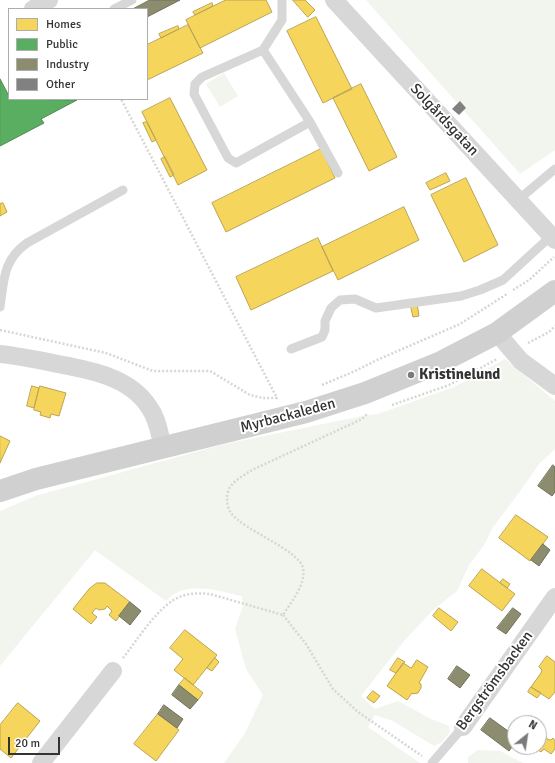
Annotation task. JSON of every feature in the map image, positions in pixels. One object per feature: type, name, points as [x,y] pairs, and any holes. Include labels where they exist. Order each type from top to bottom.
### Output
[{"type":"street","points":[[35,8],[49,0]]},
{"type":"street","name":"Solgårdsgatan","points":[[334,0],[553,238]]},
{"type":"street","name":"Myrbackaleden","points":[[0,491],[36,479],[306,412],[366,393],[440,363],[497,333],[555,291]]},
{"type":"street","points":[[497,333],[521,361],[555,386]]},
{"type":"street","points":[[0,354],[81,368],[112,377],[129,386],[149,406],[157,421],[162,447]]},
{"type":"street","name":"Bergströmsbacken","points":[[463,727],[555,597]]},
{"type":"street","points":[[41,763],[113,671]]},
{"type":"lane","points":[[116,8],[132,0]]},
{"type":"lane","points":[[282,0],[282,20],[262,50],[202,77],[195,84],[194,94],[228,158],[236,163],[310,122]]},
{"type":"lane","points":[[262,50],[310,122],[338,173]]},
{"type":"lane","points":[[518,200],[555,169]]},
{"type":"lane","points":[[0,307],[5,273],[17,250],[27,242],[123,190]]},
{"type":"lane","points":[[291,349],[322,337],[325,330],[325,321],[331,308],[340,300],[355,299],[376,308],[460,296],[480,290],[503,280],[553,238]]},
{"type":"lane","name":"Bergströmsbacken","points":[[432,763],[463,727]]},
{"type":"path","points":[[0,330],[106,353],[153,371],[210,371],[250,394],[263,398],[277,398],[122,100]]},
{"type":"path","points":[[321,385],[460,324],[529,280],[555,257]]},
{"type":"path","points":[[410,399],[449,385]]},
{"type":"path","points":[[282,615],[300,585],[303,575],[303,567],[296,558],[230,513],[227,504],[229,488],[237,480],[252,470],[362,419],[371,410],[366,393]]},
{"type":"path","points":[[113,671],[158,613],[166,605],[182,596],[199,593],[210,594],[282,615],[306,644],[333,688],[358,712],[432,763]]},
{"type":"shaded area","points":[[366,0],[555,0],[555,150],[520,174]]},
{"type":"shaded area","points":[[224,73],[238,96],[220,107],[206,84]]},
{"type":"shaded area","points":[[505,359],[555,401],[555,449],[540,463],[493,527],[484,545],[469,565],[457,591],[433,610],[404,641],[361,696],[375,709],[398,701],[431,719],[449,726],[450,732],[442,742],[434,746],[393,721],[375,715],[368,727],[420,763],[224,763],[245,733],[263,695],[246,669],[235,629],[243,606],[242,596],[202,588],[192,588],[174,594],[166,601],[95,550],[0,666],[0,511],[35,496],[225,444],[378,414],[454,387]]},
{"type":"shaded area","points":[[478,750],[500,751],[523,763],[468,763],[468,757]]},
{"type":"building: Homes","points":[[226,0],[266,0],[272,12],[200,48],[186,20]]},
{"type":"building: Homes","points":[[293,0],[305,0],[315,10],[308,17]]},
{"type":"building: Homes","points":[[212,3],[213,6],[195,15],[193,12]]},
{"type":"building: Homes","points":[[316,17],[352,89],[323,103],[287,31]]},
{"type":"building: Homes","points":[[188,25],[203,53],[148,80],[148,45]]},
{"type":"building: Homes","points":[[178,26],[179,29],[161,38],[159,34]]},
{"type":"building: Homes","points":[[361,84],[397,157],[369,171],[333,98]]},
{"type":"building: Homes","points":[[170,98],[207,170],[178,185],[142,112]]},
{"type":"building: Homes","points":[[147,122],[156,140],[152,142],[143,123]]},
{"type":"building: Homes","points":[[321,149],[335,178],[226,232],[212,203]]},
{"type":"building: Homes","points":[[165,157],[174,175],[170,177],[161,159]]},
{"type":"building: Homes","points":[[446,173],[450,181],[430,190],[426,183]]},
{"type":"building: Homes","points":[[466,178],[498,245],[464,262],[431,195]]},
{"type":"building: Homes","points":[[3,203],[7,212],[0,216],[0,204]]},
{"type":"building: Homes","points":[[404,207],[419,240],[338,280],[322,247]]},
{"type":"building: Homes","points":[[318,238],[333,271],[251,310],[236,277]]},
{"type":"building: Homes","points":[[417,303],[419,316],[413,317],[410,304]]},
{"type":"building: Homes","points":[[32,386],[39,388],[34,408],[27,406]]},
{"type":"building: Homes","points":[[40,386],[66,393],[59,416],[51,414],[50,418],[40,415],[41,412],[34,410]]},
{"type":"building: Homes","points":[[0,436],[10,441],[0,463]]},
{"type":"building: Homes","points":[[516,515],[548,537],[530,561],[499,538]]},
{"type":"building: Homes","points":[[482,569],[515,594],[502,611],[469,586]]},
{"type":"building: Homes","points":[[503,579],[510,584],[507,588],[500,583]]},
{"type":"building: Homes","points":[[97,583],[105,583],[130,602],[116,621],[109,615],[112,611],[107,606],[105,609],[99,610],[96,608],[92,613],[97,617],[91,624],[73,609],[89,589]]},
{"type":"building: Homes","points":[[439,608],[458,622],[451,631],[433,616]]},
{"type":"building: Homes","points":[[185,630],[217,655],[193,685],[174,670],[183,659],[170,648]]},
{"type":"building: Homes","points":[[547,656],[555,662],[555,692],[549,699],[531,687],[541,673],[542,670],[539,667]]},
{"type":"building: Homes","points":[[215,658],[219,662],[212,671],[207,668]]},
{"type":"building: Homes","points":[[398,658],[405,662],[396,673],[390,670]]},
{"type":"building: Homes","points":[[417,660],[428,667],[419,683],[421,684],[421,688],[418,693],[412,693],[407,700],[387,686],[403,663],[411,668]]},
{"type":"building: Homes","points":[[185,678],[203,693],[198,700],[179,685]]},
{"type":"building: Homes","points":[[531,687],[541,693],[537,698],[528,692]]},
{"type":"building: Homes","points":[[373,691],[380,696],[374,703],[367,698]]},
{"type":"building: Homes","points":[[18,703],[40,721],[11,758],[0,749],[0,725]]},
{"type":"building: Homes","points":[[158,714],[179,730],[156,761],[134,744]]},
{"type":"building: Homes","points":[[547,738],[551,740],[553,738],[555,741],[555,749],[551,754],[547,751]]},
{"type":"building: Public","points":[[0,79],[8,94],[8,100],[77,100],[41,119],[44,123],[0,146]]},
{"type":"building: Industry","points":[[150,0],[180,0],[148,16],[148,8],[135,8]]},
{"type":"building: Industry","points":[[553,465],[555,467],[555,492],[552,496],[538,486]]},
{"type":"building: Industry","points":[[543,544],[550,550],[539,566],[531,560]]},
{"type":"building: Industry","points":[[130,602],[141,611],[130,625],[119,616]]},
{"type":"building: Industry","points":[[513,608],[521,614],[506,634],[497,628]]},
{"type":"building: Industry","points":[[457,666],[470,675],[460,688],[448,679]]},
{"type":"building: Industry","points":[[179,685],[198,700],[190,709],[172,695]]},
{"type":"building: Industry","points":[[164,705],[183,719],[177,728],[158,714]]},
{"type":"building: Industry","points":[[490,718],[507,730],[507,750],[481,730]]},
{"type":"building: Other","points":[[460,101],[466,108],[459,115],[452,109]]},
{"type":"place","name":"Kristinelund","points":[[411,375]]}]
